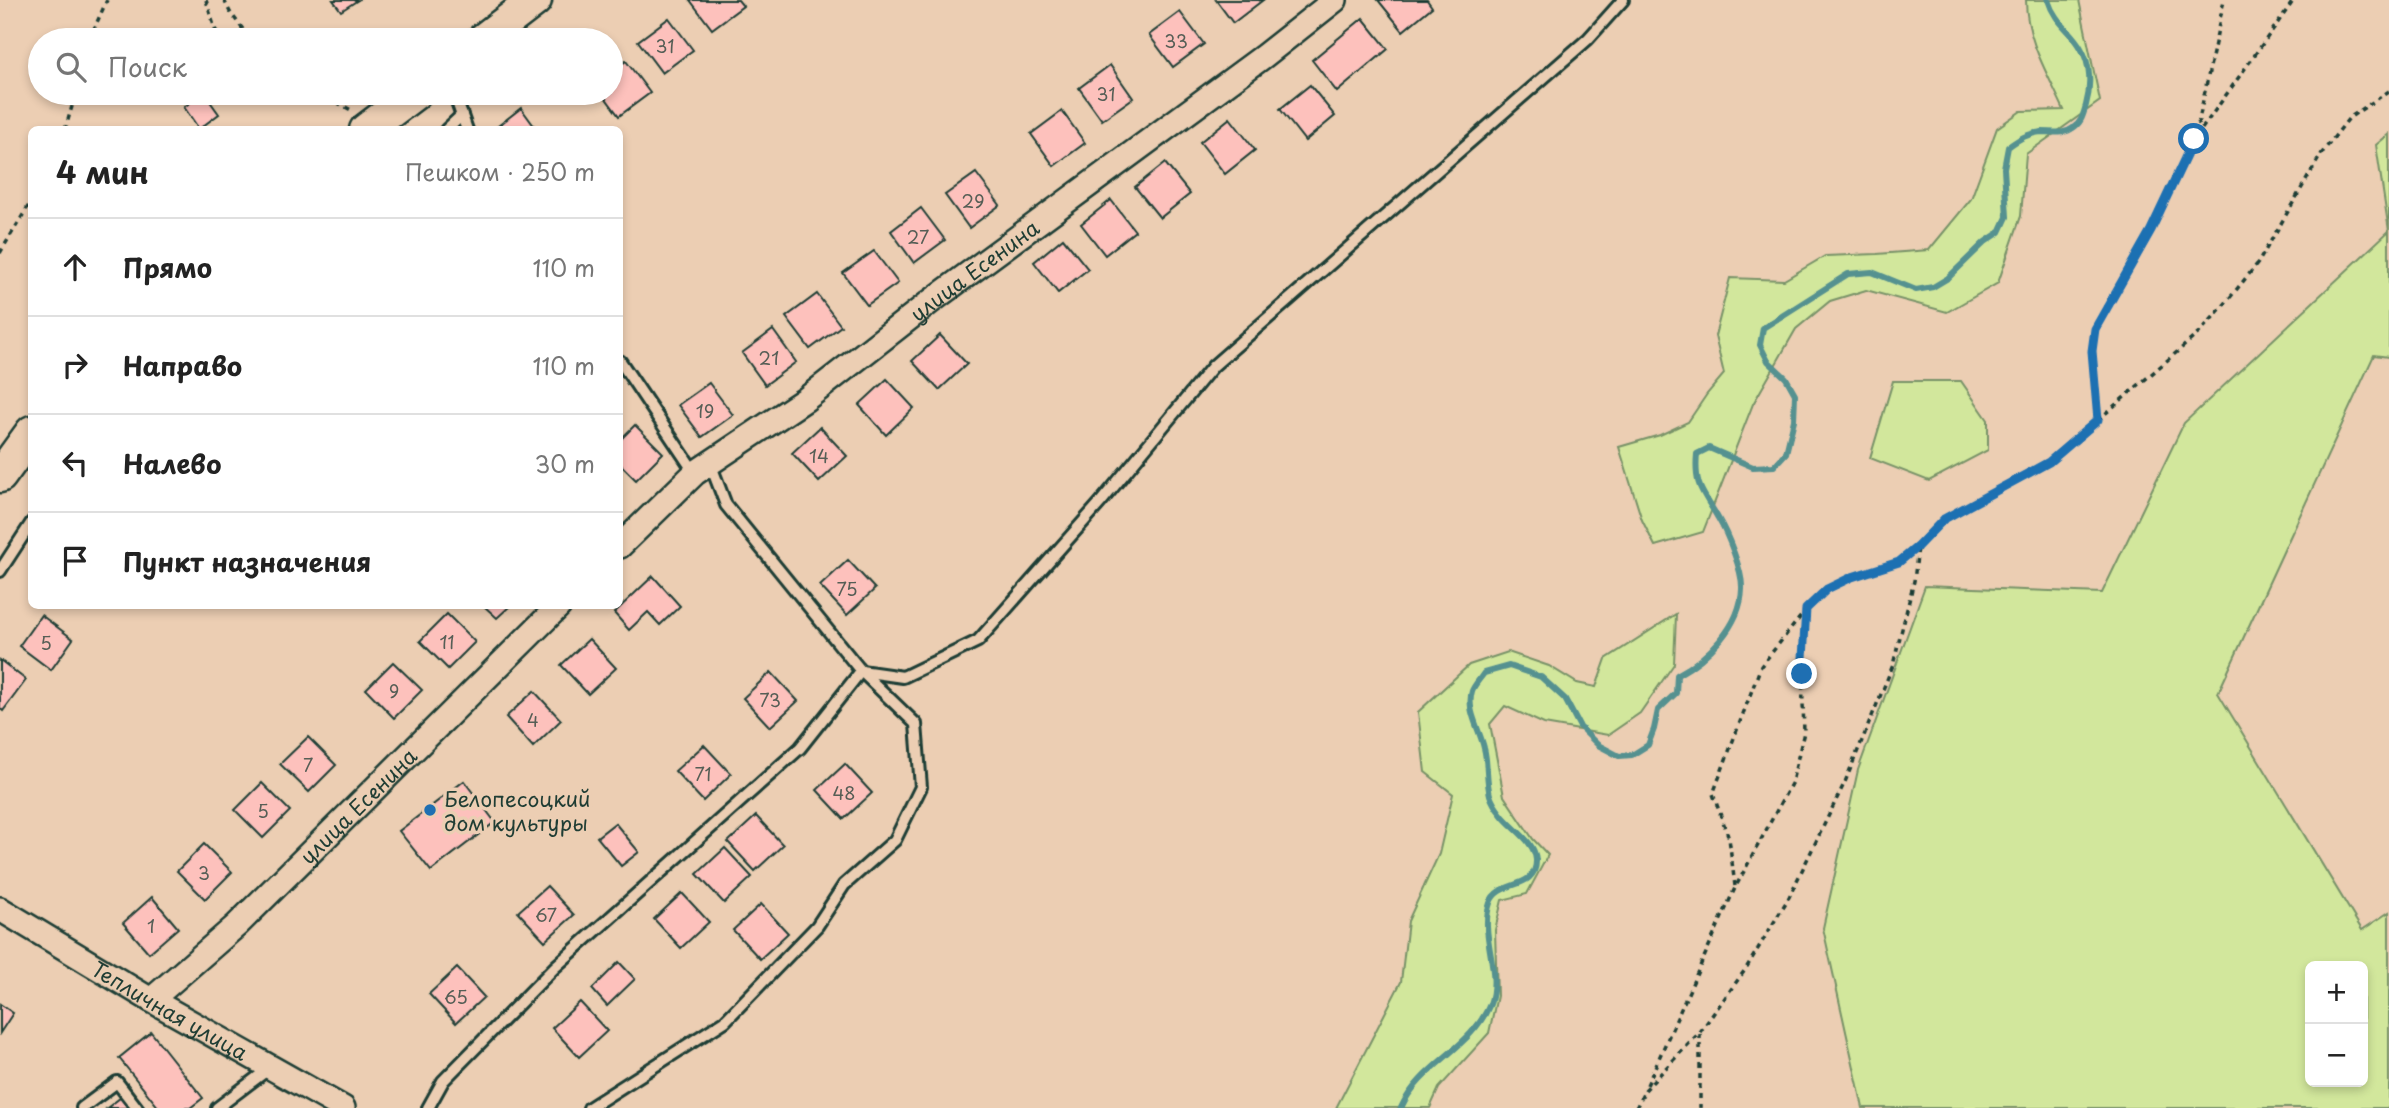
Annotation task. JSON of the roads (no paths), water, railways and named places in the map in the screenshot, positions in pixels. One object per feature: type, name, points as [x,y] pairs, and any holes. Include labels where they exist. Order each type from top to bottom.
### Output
[{"type":"main road","points":[[499,28],[535,0]]},
{"type":"main road","points":[[371,126],[399,105]]},
{"type":"main road","points":[[0,476],[28,438]]},
{"type":"street","name":"улица Есенина","points":[[623,543],[702,468],[806,399],[899,326],[1264,56],[1335,0]]},
{"type":"street","name":"улица Есенина","points":[[152,1000],[237,925],[556,609]]},
{"type":"street","name":"Тепличная улица","points":[[0,909],[152,1000],[343,1108]]},
{"type":"lane","points":[[861,671],[903,677],[978,641],[1100,503],[1213,366],[1588,39],[1623,0]]},
{"type":"lane","points":[[458,105],[466,126]]},
{"type":"lane","points":[[450,126],[462,115]]},
{"type":"lane","points":[[589,1108],[725,1021],[817,926],[844,885],[895,840],[920,787],[916,724],[861,671],[726,505],[702,468],[623,365]]},
{"type":"lane","points":[[0,571],[28,528]]},
{"type":"lane","points":[[428,1108],[443,1081],[555,967],[800,748],[861,671]]},
{"type":"lane","points":[[217,1108],[271,1067]]},
{"type":"lane","points":[[82,1108],[117,1082],[137,1108]]},
{"type":"waterway","points":[[1401,1108],[1420,1080],[1459,1045],[1482,1019],[1490,1004],[1494,979],[1487,928],[1490,903],[1494,896],[1524,881],[1535,870],[1536,860],[1532,847],[1505,819],[1490,795],[1485,754],[1471,705],[1474,686],[1484,673],[1509,666],[1541,677],[1565,699],[1580,727],[1598,745],[1619,756],[1632,755],[1648,745],[1658,710],[1676,693],[1677,675],[1700,660],[1720,640],[1736,616],[1740,603],[1742,581],[1737,563],[1722,525],[1698,482],[1697,454],[1709,448],[1753,467],[1774,466],[1786,453],[1794,420],[1795,394],[1786,378],[1768,361],[1760,345],[1763,328],[1848,274],[1872,272],[1916,290],[1933,287],[1948,278],[1985,242],[2000,232],[2007,217],[2004,168],[2008,147],[2032,134],[2070,130],[2080,121],[2088,98],[2087,62],[2077,42],[2055,15],[2048,0]]},
{"type":"place","name":"Белопесоцкий дом культуры","points":[[430,810]]}]
